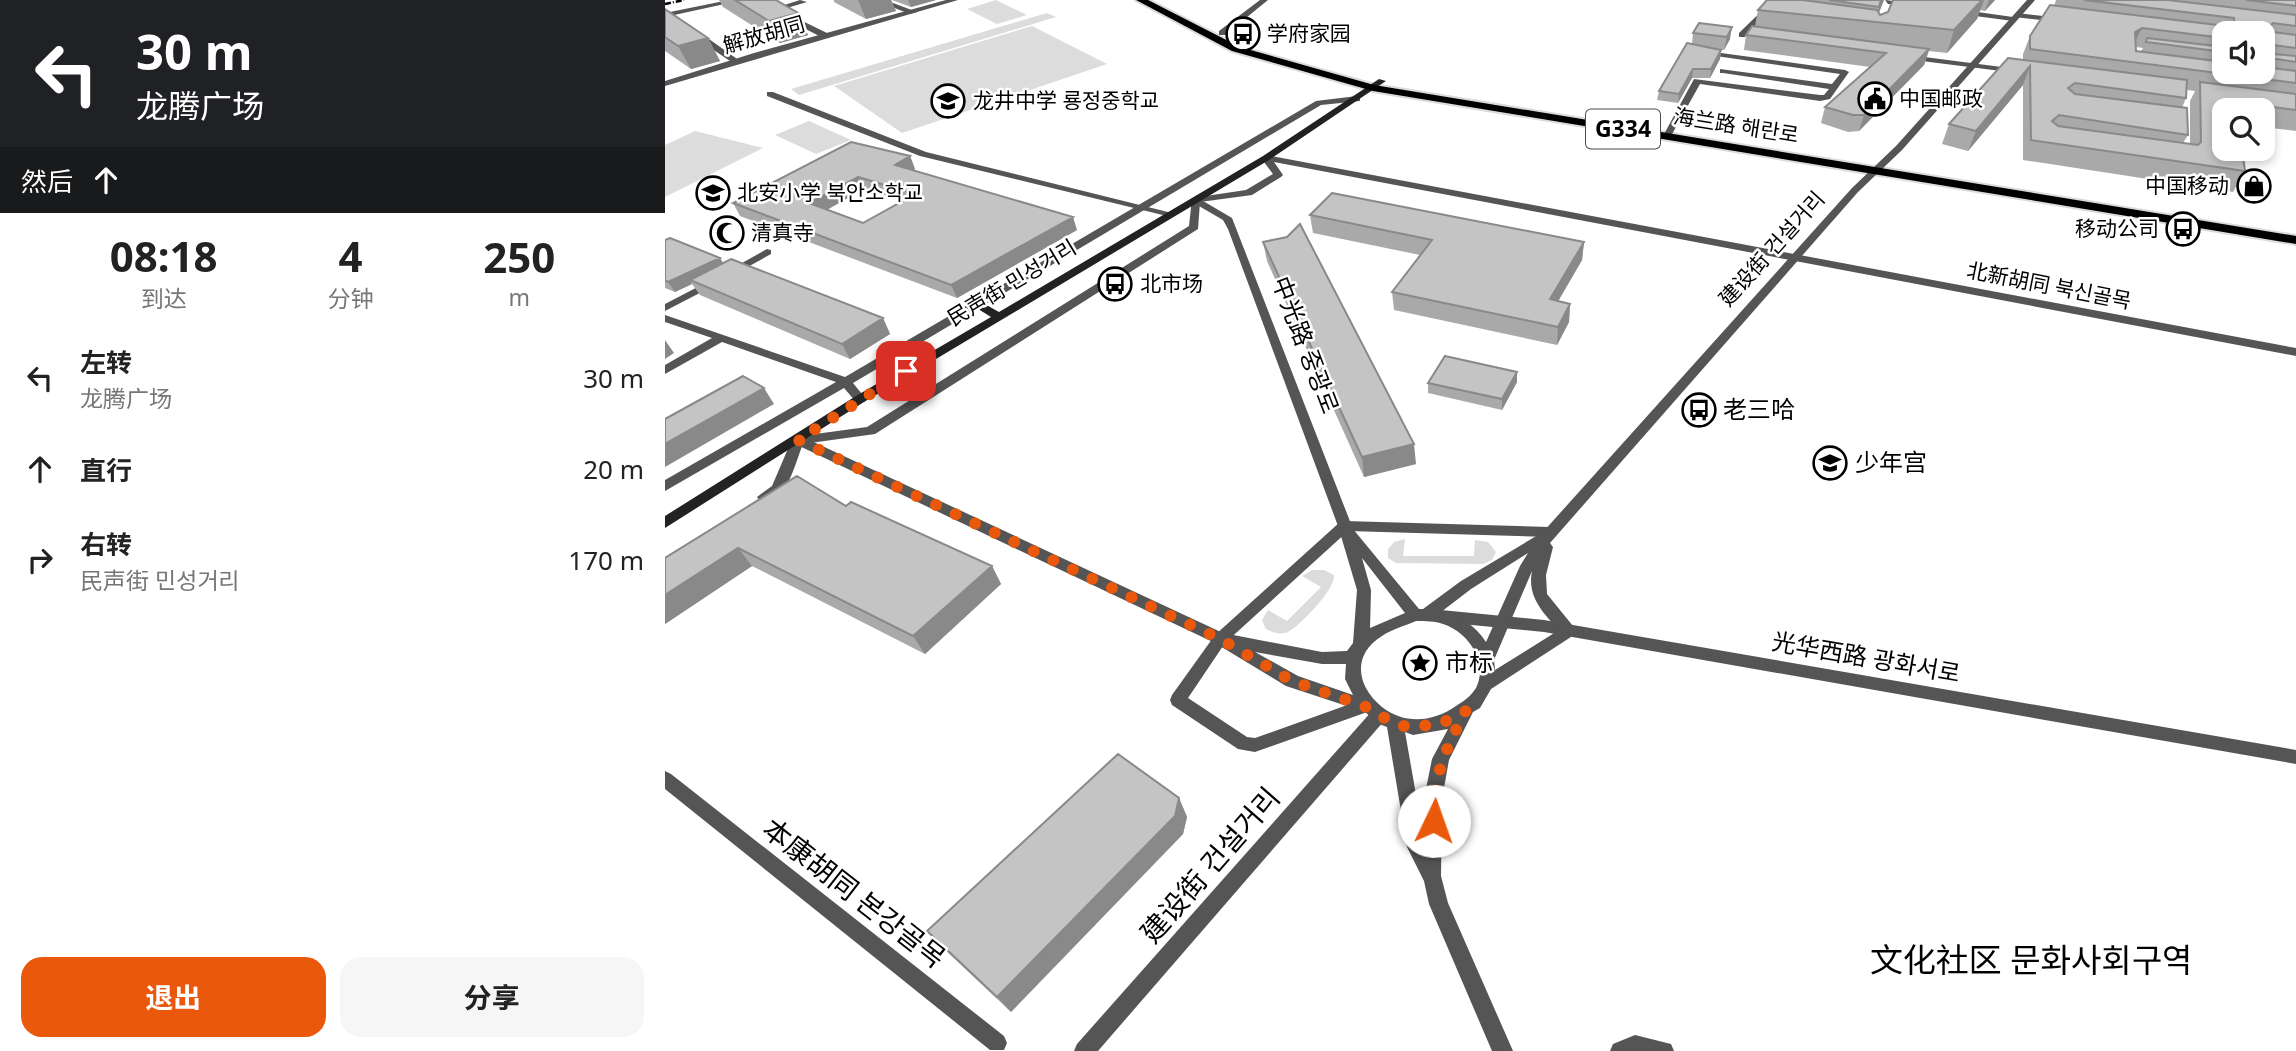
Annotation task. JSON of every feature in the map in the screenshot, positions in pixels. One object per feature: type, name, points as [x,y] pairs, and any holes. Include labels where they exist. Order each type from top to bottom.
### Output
[{"type":"highway","name":"海兰路 해란로","points":[[1141,0],[1236,49],[1300,70],[2296,240]]},
{"type":"highway","name":"海兰路 해란로","points":[[1162,0],[1222,33],[1299,62],[1377,84]]},
{"type":"highway","name":"海兰路 해란로","points":[[1878,167],[2296,230]]},
{"type":"main road","name":"民声街 민성거리","points":[[665,523],[860,399],[1266,158],[1377,84]]},
{"type":"main road","points":[[979,305],[998,316]]},
{"type":"street","points":[[665,15],[740,0]]},
{"type":"street","points":[[878,0],[913,12]]},
{"type":"street","name":"解放胡同","points":[[667,82],[954,0]]},
{"type":"street","points":[[1222,33],[1264,0]]},
{"type":"street","points":[[1755,36],[1742,35],[1777,0]]},
{"type":"street","name":"建设街 건설거리","points":[[1550,532],[1794,258],[1899,148],[1970,65],[2031,0]]},
{"type":"street","points":[[1884,11],[1888,1],[1926,7]]},
{"type":"street","points":[[803,2],[773,10],[826,36]]},
{"type":"street","points":[[1951,10],[2066,21]]},
{"type":"street","points":[[1764,13],[1777,14]]},
{"type":"street","points":[[674,19],[736,61]]},
{"type":"street","points":[[1669,133],[1697,81],[1820,99],[1827,96],[1845,72],[1693,51]]},
{"type":"street","points":[[1894,55],[2023,72]]},
{"type":"street","points":[[1717,84],[1732,56]]},
{"type":"street","points":[[1723,71],[1834,87]]},
{"type":"street","points":[[770,94],[923,154],[1171,214]]},
{"type":"street","points":[[665,486],[979,305],[1319,103],[1357,99]]},
{"type":"street","points":[[798,440],[870,431],[1194,227],[1195,200],[1249,192],[1278,175],[1266,158]]},
{"type":"street","name":"北新胡同 북신골목","points":[[1266,158],[2296,352]]},
{"type":"street","name":"中光路 중광로","points":[[1195,200],[1227,218],[1233,229],[1345,526],[1364,590],[1361,645]]},
{"type":"street","points":[[665,308],[767,252]]},
{"type":"street","points":[[665,318],[844,382],[860,399]]},
{"type":"street","points":[[665,370],[721,338]]},
{"type":"street","points":[[755,503],[778,489],[798,440]]},
{"type":"street","points":[[798,440],[1220,639],[1292,681],[1379,715],[1432,725],[1466,711]]},
{"type":"street","points":[[1379,715],[1255,745],[1244,744],[1178,699],[1220,639],[1345,526],[1550,532]]},
{"type":"street","name":"中光路 중광로","points":[[1345,526],[1421,615]]},
{"type":"street","points":[[1220,639],[1322,658],[1351,657],[1382,626],[1421,615],[1550,532]]},
{"type":"street","points":[[1485,685],[1487,657],[1502,621],[1527,566],[1550,532]]},
{"type":"street","points":[[1503,1051],[1439,904],[1433,879],[1433,799],[1441,760],[1466,711],[1485,685],[1569,631],[1546,606],[1537,590],[1536,578],[1550,532]]},
{"type":"street","points":[[1421,615],[1446,619],[1465,628],[1478,641],[1487,657]]},
{"type":"street","name":"光华西路 광화서로","points":[[1421,615],[1502,621],[1569,631],[2296,757]]},
{"type":"street","points":[[1361,645],[1355,656],[1352,682],[1379,715],[1416,847],[1433,879]]},
{"type":"street","name":"建设街 건설거리","points":[[1084,1051],[1379,715]]},
{"type":"street","name":"本康胡同 본강골목","points":[[665,779],[1002,1047]]},
{"type":"street","points":[[1620,1051],[1635,1045],[1664,1051]]},
{"type":"shaded area","points":[[996,0],[1027,15],[997,24],[967,9]]},
{"type":"shaded area","points":[[1047,13],[1056,17],[799,95],[791,89]]},
{"type":"shaded area","points":[[1032,26],[1107,64],[902,133],[834,86]]},
{"type":"shaded area","points":[[809,121],[851,140],[816,154],[775,135]]},
{"type":"shaded area","points":[[695,131],[763,148],[665,197],[665,145]]},
{"type":"shaded area","points":[[1405,539],[1403,556],[1474,556],[1475,540],[1488,542],[1496,552],[1492,560],[1483,564],[1396,563],[1388,558],[1388,549],[1394,542]]},
{"type":"shaded area","points":[[1312,570],[1324,570],[1334,575],[1324,597],[1288,632],[1277,633],[1266,629],[1262,620],[1268,610],[1287,621],[1321,587],[1302,576]]},
{"type":"building","points":[[735,0],[776,0],[798,13],[769,21]]},
{"type":"building","points":[[1767,0],[1803,0],[1877,10],[1880,15],[1888,12],[1893,0],[1982,0],[1954,30],[1758,10]]},
{"type":"building","points":[[1829,0],[1881,0],[1879,7]]},
{"type":"building","points":[[2084,0],[2168,0],[2296,15],[2296,26],[2275,23],[2275,21],[2234,21],[2234,18]]},
{"type":"building","points":[[2246,0],[2296,0],[2296,6]]},
{"type":"building","points":[[2050,5],[2212,24],[2212,37],[2142,28],[2135,32],[2136,51],[2212,60],[2212,72],[2030,49],[2030,36]]},
{"type":"building","points":[[665,9],[708,38],[678,46],[665,37]]},
{"type":"building","points":[[1699,23],[1732,27],[1727,37],[1693,33]]},
{"type":"building","points":[[1752,26],[1929,49],[1864,115],[1853,115],[1825,107],[1886,53],[1746,35]]},
{"type":"building","points":[[2275,32],[2296,35],[2296,48],[2275,45]]},
{"type":"building","points":[[2147,38],[2212,46],[2212,50],[2146,42]]},
{"type":"building","points":[[1687,43],[1721,50],[1711,69],[1693,69],[1679,94],[1659,91]]},
{"type":"building","points":[[2275,54],[2296,56],[2296,62],[2275,59]]},
{"type":"building","points":[[2008,58],[2187,80],[2186,98],[2075,83],[2068,88],[2075,94],[2187,108],[2188,135],[2059,115],[2052,121],[2058,126],[2198,145],[2201,142],[2200,82],[2296,94],[2296,110],[2275,107],[2275,98],[2212,98],[2212,161],[2244,161],[2245,171],[2031,140],[2030,66],[1976,131],[1949,124]]},
{"type":"building","points":[[2275,68],[2296,71],[2296,83],[2275,80]]},
{"type":"building","points":[[851,142],[910,156],[895,165],[1073,217],[951,285],[733,203]],"holes":[[[858,177],[915,194],[863,223],[809,203]]]},
{"type":"building","points":[[1332,193],[1584,242],[1550,299],[1570,304],[1558,327],[1392,292],[1432,240],[1310,215]]},
{"type":"building","points":[[1300,224],[1414,444],[1362,457],[1263,242],[1287,237]]},
{"type":"building","points":[[670,238],[720,258],[668,282],[665,280],[665,240]]},
{"type":"building","points":[[731,259],[883,318],[842,344],[690,280]]},
{"type":"building","points":[[1445,356],[1517,372],[1502,399],[1428,383]]},
{"type":"building","points":[[743,376],[764,388],[665,444],[665,419]]},
{"type":"building","points":[[797,476],[846,506],[851,502],[992,566],[913,636],[738,548],[665,595],[665,558]]},
{"type":"building","points":[[1118,754],[1179,798],[1175,816],[997,997],[927,931]]},
{"type":"railway","points":[[665,4],[684,0]]},
{"type":"place","name":"学府家园","points":[[1243,34]]},
{"type":"place","name":"中国邮政","points":[[1875,99]]},
{"type":"place","name":"龙井中学 룡정중학교","points":[[948,101]]},
{"type":"place","name":"中国移动","points":[[2254,186]]},
{"type":"place","name":"北安小学 북안소학교","points":[[713,193]]},
{"type":"place","name":"移动公司","points":[[2183,229]]},
{"type":"place","name":"清真寺","points":[[727,233]]},
{"type":"place","name":"北市场","points":[[1115,284]]},
{"type":"place","name":"老三哈","points":[[1699,410]]},
{"type":"place","name":"少年宫","points":[[1830,463]]},
{"type":"place","name":"市标","points":[[1420,663]]},
{"type":"district","name":"文化社区 문화사회구역","points":[[2031,960]]},
{"type":"route","points":[[906,371],[798,440],[1220,639],[1292,681],[1364,706],[1395,724],[1409,727],[1440,724],[1466,711],[1441,760],[1433,799],[1434,821]]}]
